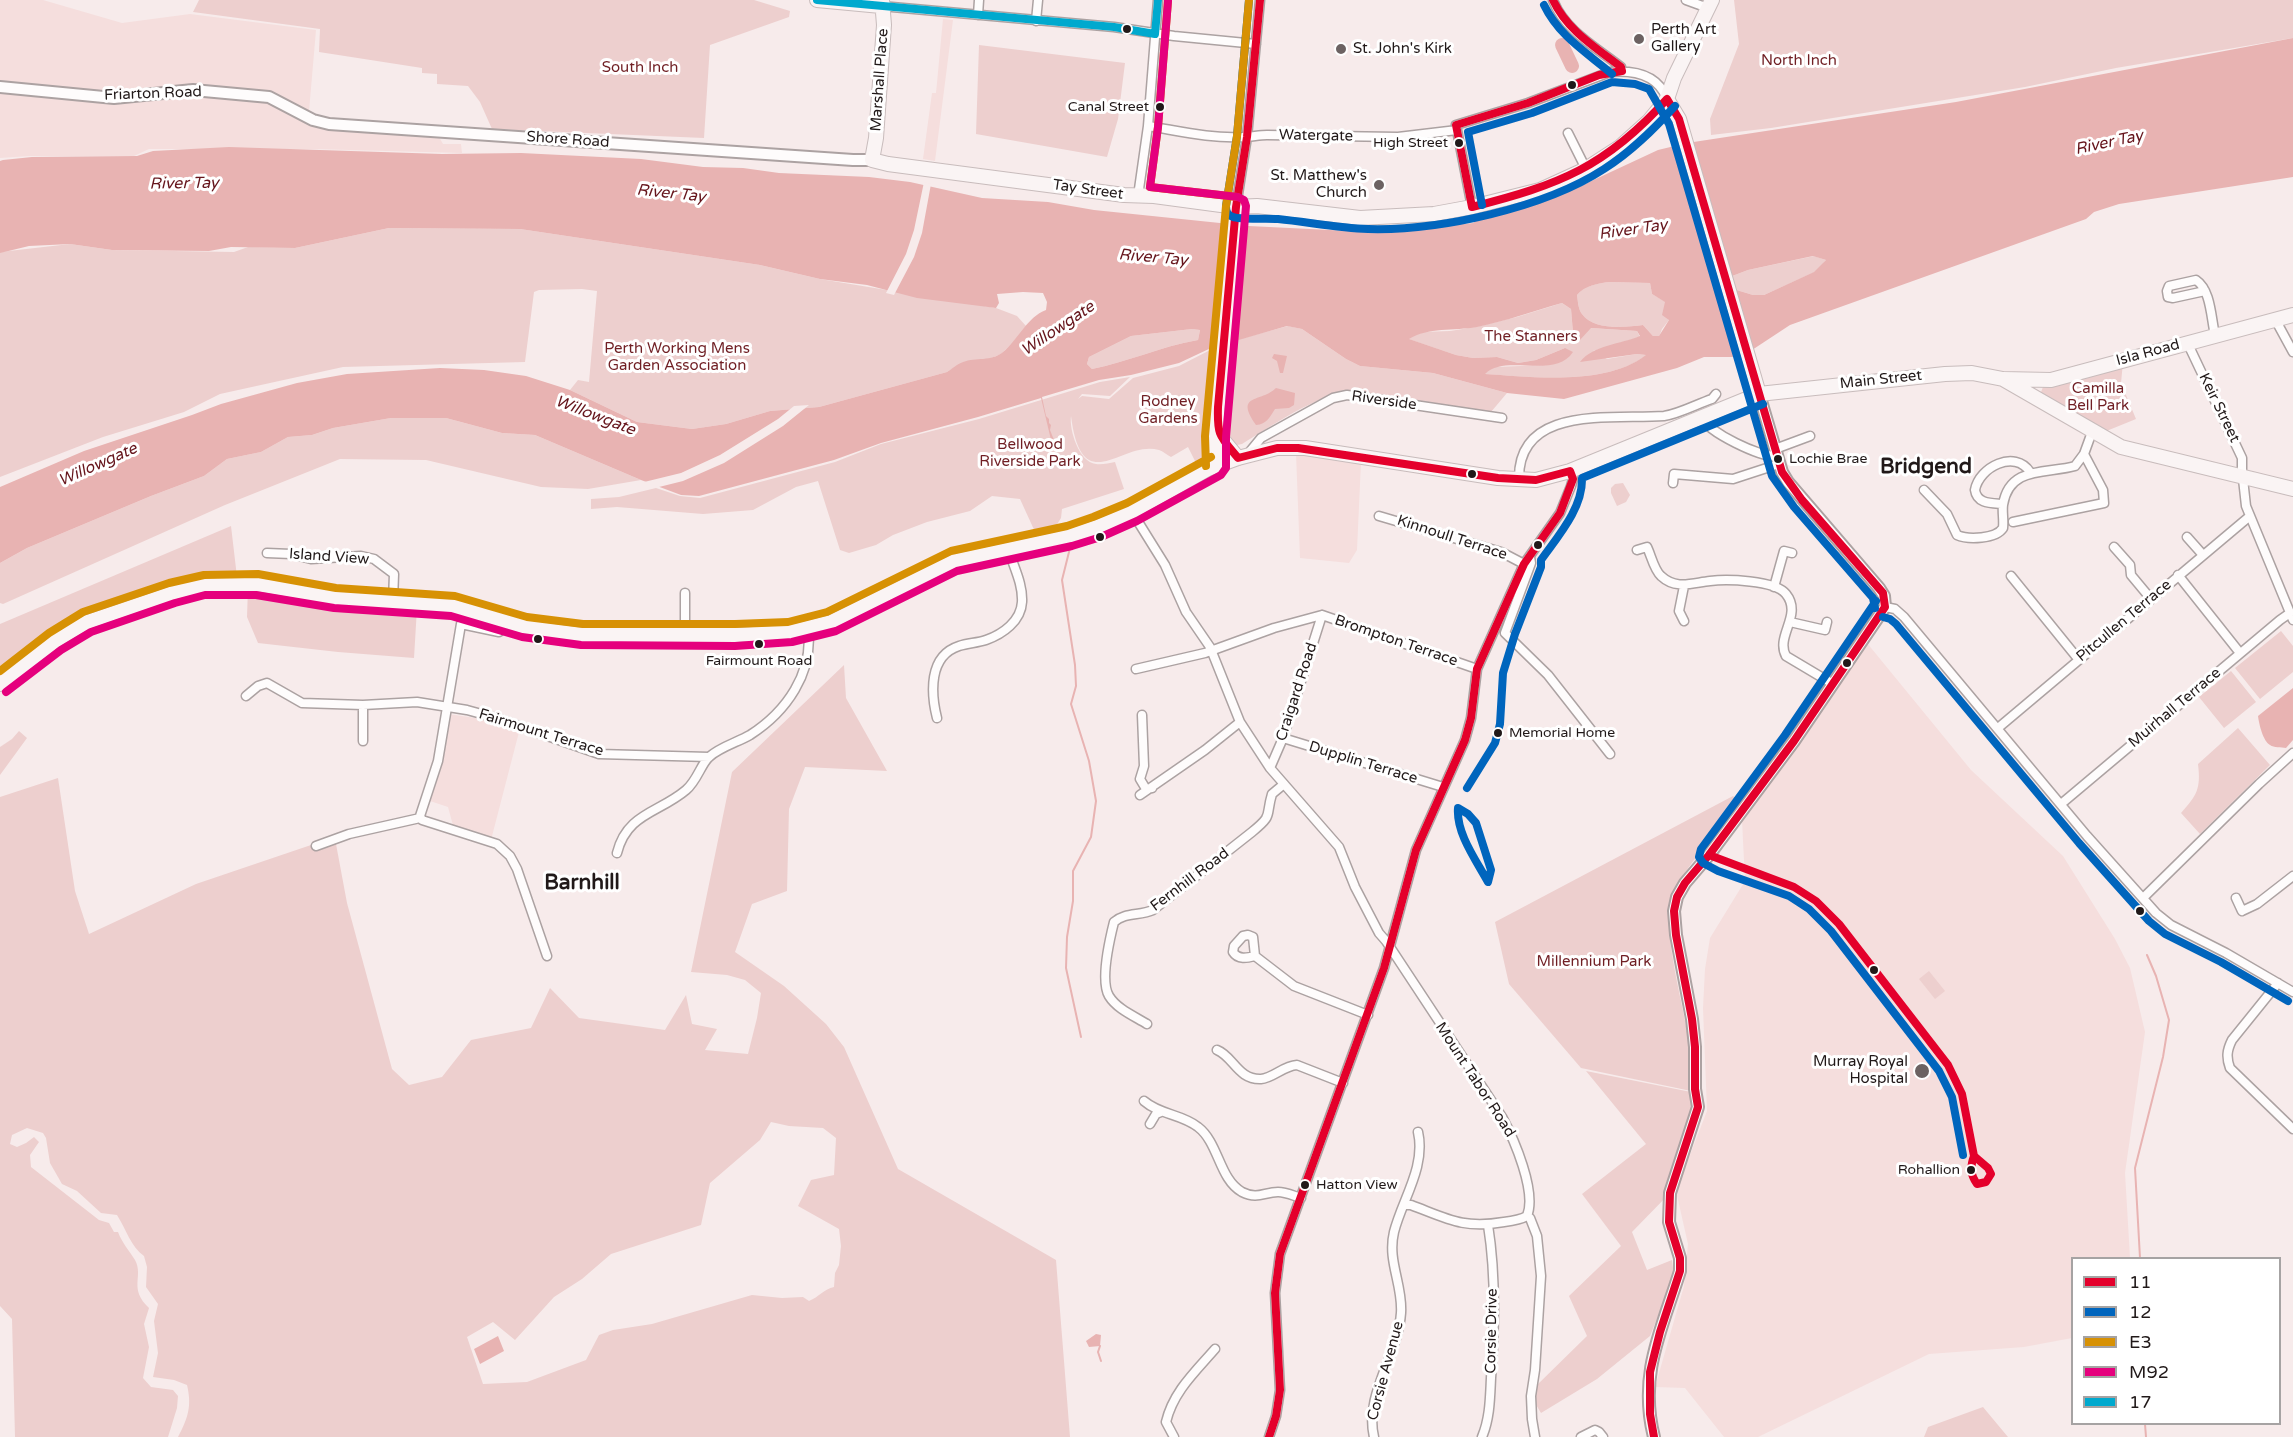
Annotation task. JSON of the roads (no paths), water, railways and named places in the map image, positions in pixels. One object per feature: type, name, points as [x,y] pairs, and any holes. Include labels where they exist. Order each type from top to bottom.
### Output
[{"type":"main road","points":[[817,0],[881,3]]},
{"type":"main road","name":"Marshall Place","points":[[872,160],[876,138],[884,25],[881,3]]},
{"type":"main road","points":[[1710,4],[1674,78],[1667,99],[1679,119],[1759,394]]},
{"type":"main road","name":"Tay Street","points":[[872,160],[888,164],[1138,196],[1235,213],[1257,206],[1360,218],[1434,214],[1540,190],[1586,169],[1633,137],[1667,99]]},
{"type":"main road","points":[[1216,466],[1215,441],[1235,213]]},
{"type":"main road","name":"Isla Road","points":[[2003,379],[2051,380],[2293,315]]},
{"type":"main road","name":"Main Street","points":[[0,684],[55,641],[87,622],[172,593],[204,585],[257,584],[335,598],[453,606],[544,631],[582,635],[765,634],[831,622],[954,561],[1070,536],[1132,512],[1216,466],[1277,448],[1298,448],[1536,480],[1570,471],[1759,394],[1945,374],[1971,373],[2003,379]]},
{"type":"main road","points":[[2003,379],[2121,447],[2293,489]]},
{"type":"main road","points":[[1217,428],[1227,445],[1242,457]]},
{"type":"street","points":[[978,15],[979,0]]},
{"type":"street","points":[[1036,21],[1038,0]]},
{"type":"street","points":[[1138,196],[1148,126],[1158,0]]},
{"type":"street","points":[[1235,213],[1247,137],[1260,0]]},
{"type":"street","points":[[1553,0],[1557,13],[1576,32],[1621,67],[1622,71],[1637,73],[1657,81],[1667,99]]},
{"type":"street","points":[[1686,0],[1710,4]]},
{"type":"street","points":[[881,3],[1256,44]]},
{"type":"street","name":"Watergate","points":[[1148,126],[1225,137],[1251,135],[1410,136],[1456,127],[1528,103],[1599,75],[1622,71]]},
{"type":"street","name":"Friarton Road","points":[[0,87],[114,98],[193,90],[269,97]]},
{"type":"street","name":"Shore Road","points":[[269,97],[313,120],[329,124],[843,160],[872,160]]},
{"type":"street","points":[[1456,127],[1472,207]]},
{"type":"street","points":[[1568,133],[1586,169]]},
{"type":"street","points":[[2205,291],[2215,335]]},
{"type":"street","points":[[2276,319],[2293,352]]},
{"type":"street","name":"Keir Street","points":[[2187,342],[2242,458],[2246,506],[2290,602],[2292,617]]},
{"type":"street","points":[[1519,479],[1521,456],[1529,442],[1545,430],[1578,420],[1667,416],[1712,399],[1716,394]]},
{"type":"street","points":[[1654,1437],[1648,1417],[1648,1382],[1652,1356],[1680,1271],[1680,1258],[1669,1222],[1670,1193],[1698,1107],[1695,1089],[1693,1029],[1676,935],[1674,911],[1677,897],[1685,883],[1755,794],[1885,607],[1883,593],[1788,482],[1777,456],[1759,394]]},
{"type":"street","name":"Riverside","points":[[1242,457],[1261,438],[1333,398],[1347,395],[1502,418]]},
{"type":"street","points":[[1702,418],[1706,425],[1752,451],[1772,457],[1777,456]]},
{"type":"street","points":[[1924,490],[1947,514],[1955,531],[1962,537],[1987,536],[2002,531],[2003,504],[2010,487],[2030,472],[2075,466],[2084,454],[2092,432]]},
{"type":"street","points":[[1673,483],[1674,474],[1733,479],[1745,477],[1810,436]]},
{"type":"street","points":[[2013,522],[2104,503],[2103,490],[2084,454]]},
{"type":"street","points":[[2003,504],[1981,502],[1978,498],[1975,490],[1981,474],[1993,466],[2013,462],[2022,464],[2030,472]]},
{"type":"street","points":[[1269,1437],[1276,1416],[1280,1390],[1276,1276],[1280,1254],[1384,968],[1416,850],[1465,740],[1471,718],[1477,669],[1527,560],[1560,513],[1571,486],[1570,471]]},
{"type":"street","name":"Mount Tabor Road","points":[[1132,512],[1165,565],[1186,612],[1212,650],[1240,722],[1270,768],[1339,847],[1355,887],[1379,933],[1510,1131],[1518,1148],[1529,1208],[1527,1216],[1534,1226],[1541,1256],[1540,1312],[1531,1395],[1535,1437]]},
{"type":"street","name":"Kinnoull Terrace","points":[[1379,516],[1527,560]]},
{"type":"street","name":"Pitcullen Terrace","points":[[1998,728],[2250,516]]},
{"type":"street","points":[[2187,537],[2203,555]]},
{"type":"street","points":[[1637,550],[1647,547],[1659,575],[1673,583],[1684,586],[1721,580],[1761,583],[1785,593],[1791,603],[1792,613],[1783,645],[1785,656],[1833,684]]},
{"type":"street","points":[[2114,547],[2130,566],[2131,575],[2151,599]]},
{"type":"street","points":[[937,718],[932,698],[933,680],[944,656],[956,646],[986,640],[999,633],[1012,625],[1020,612],[1022,604],[1020,583],[1008,548]]},
{"type":"street","points":[[1774,587],[1785,551],[1792,552]]},
{"type":"street","name":"Island View","points":[[267,554],[291,554],[311,558],[361,556],[374,559],[394,574],[393,601]]},
{"type":"street","points":[[1527,560],[1531,563],[1505,633],[1548,675],[1610,754]]},
{"type":"street","points":[[2178,575],[2240,653]]},
{"type":"street","points":[[2011,576],[2079,660]]},
{"type":"street","points":[[1684,586],[1679,611],[1684,621]]},
{"type":"street","points":[[685,593],[685,635]]},
{"type":"street","points":[[1885,607],[1894,609],[1904,617],[2156,913],[2171,925],[2226,953],[2293,992]]},
{"type":"street","name":"Brompton Terrace","points":[[1136,669],[1212,650],[1274,628],[1323,615],[1477,669]]},
{"type":"street","name":"Craigard Road","points":[[1270,768],[1283,738],[1323,615]]},
{"type":"street","name":"Muirhall Terrace","points":[[2061,804],[2240,653],[2292,617]]},
{"type":"street","points":[[1790,622],[1825,630],[1827,622]]},
{"type":"street","points":[[420,818],[438,761],[461,624],[499,632],[512,623]]},
{"type":"street","points":[[617,853],[621,840],[634,821],[686,790],[699,775],[709,757],[751,734],[785,705],[802,676],[808,628]]},
{"type":"street","name":"Fairmount Terrace","points":[[246,696],[258,686],[267,683],[302,703],[363,705],[417,702],[496,718],[599,754],[709,757]]},
{"type":"street","points":[[363,705],[363,741]]},
{"type":"street","points":[[1142,715],[1144,766],[1140,779],[1146,789],[1152,788]]},
{"type":"street","points":[[1140,795],[1205,750],[1240,722]]},
{"type":"street","name":"Dupplin Terrace","points":[[1283,738],[1443,787]]},
{"type":"street","points":[[2143,898],[2293,753]]},
{"type":"street","name":"Fernhill Road","points":[[1147,1024],[1117,1005],[1106,989],[1110,937],[1114,922],[1124,916],[1153,910],[1266,821],[1272,794],[1284,784]]},
{"type":"street","points":[[316,846],[350,834],[420,818],[497,844],[510,856],[518,869],[547,956]]},
{"type":"street","points":[[2236,898],[2242,911],[2257,903],[2293,876]]},
{"type":"street","points":[[1255,956],[1293,986],[1368,1015]]},
{"type":"street","points":[[2278,983],[2232,1040],[2227,1060],[2230,1068],[2293,1129]]},
{"type":"street","points":[[1217,1050],[1222,1052],[1234,1066],[1252,1077],[1265,1078],[1289,1065],[1297,1065],[1342,1083]]},
{"type":"street","points":[[1144,1101],[1161,1112],[1191,1122],[1200,1128],[1208,1136],[1232,1183],[1241,1191],[1257,1196],[1279,1192],[1301,1198]]},
{"type":"street","points":[[1150,1124],[1156,1114],[1161,1112]]},
{"type":"street","name":"Corsie Avenue","points":[[1374,1437],[1371,1416],[1401,1316],[1401,1295],[1391,1250],[1400,1213],[1405,1205],[1418,1160],[1420,1143],[1418,1132]]},
{"type":"street","points":[[1405,1205],[1411,1205],[1460,1223],[1478,1226],[1527,1216]]},
{"type":"street","name":"Corsie Drive","points":[[1482,1437],[1488,1424],[1493,1352],[1493,1274],[1488,1225]]},
{"type":"street","points":[[1174,1437],[1166,1422],[1170,1407],[1176,1395],[1215,1349]]},
{"type":"street","points":[[1581,1437],[1595,1430],[1599,1431],[1603,1437]]},
{"type":"water","points":[[2293,38],[2293,177],[2119,204],[2094,212],[2086,219],[1790,325],[1749,352],[1737,357],[1704,357],[1677,368],[1564,399],[1507,393],[1433,373],[1360,366],[1302,329],[1287,326],[1211,348],[1179,363],[1099,380],[1042,397],[1046,416],[1051,425],[1050,430],[1054,440],[1052,444],[1041,398],[881,443],[834,460],[699,496],[681,495],[535,435],[502,433],[446,418],[391,418],[333,428],[312,435],[288,437],[261,452],[227,459],[204,476],[27,548],[0,563],[0,487],[84,451],[221,404],[297,383],[347,374],[440,368],[484,370],[526,376],[570,390],[637,422],[692,429],[726,424],[770,411],[819,407],[947,372],[968,361],[994,357],[1008,347],[1033,318],[1046,310],[1047,302],[1043,293],[1023,292],[997,294],[999,303],[996,308],[917,298],[867,285],[820,279],[760,265],[520,229],[389,228],[295,248],[231,247],[209,251],[112,250],[70,244],[29,246],[0,253],[0,161],[3,160],[32,157],[137,156],[153,151],[229,147],[442,154],[521,153],[641,159],[779,173],[869,177],[910,182],[982,198],[1048,202],[1094,210],[1249,226],[1350,231],[1434,225],[1459,220],[1465,224],[1473,223],[1483,216],[1521,207],[1570,191],[1658,150],[1687,143],[1956,102]],"holes":[[[1813,256],[1826,260],[1814,272],[1764,295],[1753,295],[1730,288],[1727,278],[1748,270]],[[1650,283],[1652,294],[1665,302],[1662,315],[1669,320],[1659,336],[1653,336],[1643,325],[1610,327],[1587,319],[1580,310],[1577,295],[1596,284]],[[1562,303],[1571,309],[1573,333],[1579,341],[1591,328],[1637,331],[1640,336],[1600,348],[1580,362],[1637,354],[1646,355],[1630,365],[1590,375],[1546,377],[1485,374],[1494,368],[1505,366],[1554,364],[1565,360],[1573,352],[1565,348],[1536,360],[1518,363],[1497,357],[1473,358],[1456,355],[1409,339],[1433,331],[1488,325]],[[1192,329],[1200,330],[1198,340],[1092,369],[1087,364],[1089,357],[1131,336]]]},
{"type":"water","points":[[1274,354],[1287,356],[1283,373],[1280,373],[1277,361],[1272,358]]},
{"type":"water","points":[[1276,388],[1295,393],[1294,405],[1289,408],[1275,409],[1265,422],[1256,425],[1250,415],[1249,403]]},
{"type":"water","points":[[2293,688],[2293,740],[2286,748],[2272,746],[2263,736],[2258,716]]},
{"type":"water","points":[[1096,1334],[1101,1335],[1100,1346],[1089,1347],[1086,1341]]},
{"type":"water","points":[[498,1336],[504,1351],[480,1364],[474,1349]]},
{"type":"waterway","points":[[1562,45],[1572,66]]},
{"type":"waterway","points":[[1070,548],[1062,580],[1075,665],[1076,686],[1071,704],[1089,761],[1096,801],[1091,837],[1073,871],[1073,901],[1067,937],[1066,968],[1081,1037]]},
{"type":"waterway","points":[[2140,1257],[2135,1168],[2163,1057],[2169,1020],[2147,955]]},
{"type":"waterway","points":[[1100,1346],[1098,1352],[1101,1361]]},
{"type":"waterway","points":[[2145,1425],[2146,1437]]},
{"type":"place","name":"Perth Art Gallery","points":[[1639,39]]},
{"type":"place","name":"St. John's Kirk","points":[[1341,49]]},
{"type":"place","name":"Canal Street","points":[[1160,107]]},
{"type":"place","name":"High Street","points":[[1459,143]]},
{"type":"place","name":"St. Matthew's Church","points":[[1379,185]]},
{"type":"place","name":"Lochie Brae","points":[[1778,459]]},
{"type":"place","name":"Fairmount Road","points":[[759,644]]},
{"type":"place","name":"Memorial Home","points":[[1498,733]]},
{"type":"place","name":"Murray Royal Hospital","points":[[1922,1071]]},
{"type":"place","name":"Rohallion","points":[[1971,1170]]},
{"type":"place","name":"Hatton View","points":[[1305,1185]]},
{"type":"district","name":"Bridgend","points":[[1926,467]]},
{"type":"district","name":"Barnhill","points":[[582,883]]},
{"type":"park label","name":"North Inch","points":[[1799,61]]},
{"type":"park label","name":"South Inch","points":[[640,68]]},
{"type":"park label","name":"The Stanners","points":[[1531,337]]},
{"type":"park label","name":"Perth Working Mens Garden Association","points":[[677,358]]},
{"type":"park label","name":"Camilla Bell Park","points":[[2098,398]]},
{"type":"park label","name":"Rodney Gardens","points":[[1168,410]]},
{"type":"park label","name":"Bellwood Riverside Park","points":[[1030,454]]},
{"type":"park label","name":"Millennium Park","points":[[1594,962]]},
{"type":"water label","name":"River Tay","points":[[2109,143]]},
{"type":"water label","name":"River Tay","points":[[184,184]]},
{"type":"water label","name":"River Tay","points":[[671,194]]},
{"type":"water label","name":"River Tay","points":[[1633,230]]},
{"type":"water label","name":"River Tay","points":[[1153,258]]},
{"type":"water label","name":"Willowgate","points":[[1058,329]]},
{"type":"water label","name":"Willowgate","points":[[595,416]]},
{"type":"water label","name":"Willowgate","points":[[98,465]]}]
